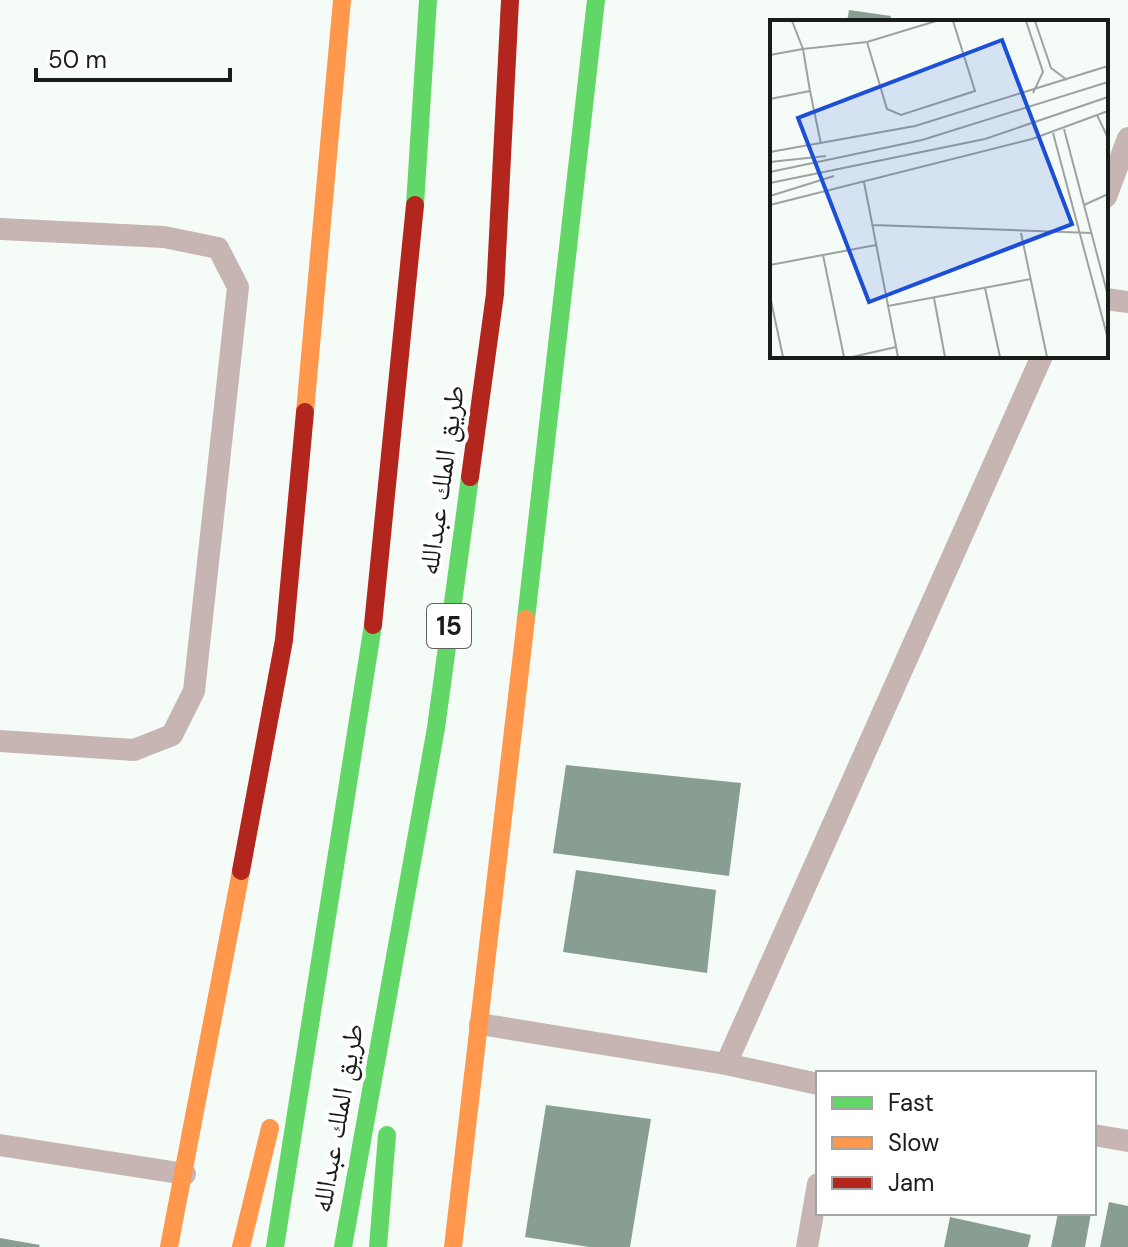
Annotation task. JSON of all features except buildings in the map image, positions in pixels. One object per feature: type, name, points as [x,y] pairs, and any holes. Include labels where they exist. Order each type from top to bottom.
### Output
[{"type":"main road","points":[[169,1247],[284,640],[342,0]]},
{"type":"main road","name":"طريق الملك عبدالله","points":[[275,1247],[372,631],[415,204],[428,0]]},
{"type":"main road","name":"طريق الملك عبدالله","points":[[343,1247],[438,712],[495,294],[510,0]]},
{"type":"main road","points":[[453,1247],[596,0]]},
{"type":"main road","points":[[398,1041],[425,790]]},
{"type":"main road","points":[[287,1061],[336,860]]},
{"type":"main road","points":[[241,1247],[275,1108]]},
{"type":"main road","points":[[378,1247],[389,1119]]},
{"type":"street","points":[[1108,192],[1128,138]]},
{"type":"street","points":[[0,229],[164,237],[218,248],[238,287],[194,691],[172,735],[134,750],[0,741]]},
{"type":"street","points":[[1108,299],[1128,302]]},
{"type":"street","points":[[726,1064],[1041,358]]},
{"type":"street","points":[[480,1024],[726,1064],[816,1084]]},
{"type":"street","points":[[1096,1135],[1128,1141]]},
{"type":"street","points":[[0,1145],[185,1174]]},
{"type":"street","points":[[807,1247],[816,1195]]},
{"type":"traffic: fast","points":[[415,205],[428,0]]},
{"type":"traffic: fast","points":[[526,619],[596,0]]},
{"type":"traffic: fast","points":[[343,1247],[436,728],[470,477]]},
{"type":"traffic: fast","points":[[275,1247],[373,625]]},
{"type":"traffic: fast","points":[[378,1247],[387,1135]]},
{"type":"traffic: slow","points":[[305,412],[342,0]]},
{"type":"traffic: slow","points":[[453,1247],[526,619]]},
{"type":"traffic: slow","points":[[169,1247],[241,871]]},
{"type":"traffic: slow","points":[[241,1247],[270,1128]]},
{"type":"traffic: jam","points":[[470,477],[495,294],[510,0]]},
{"type":"traffic: jam","points":[[373,625],[415,205]]},
{"type":"traffic: jam","points":[[241,871],[284,640],[305,412]]}]
